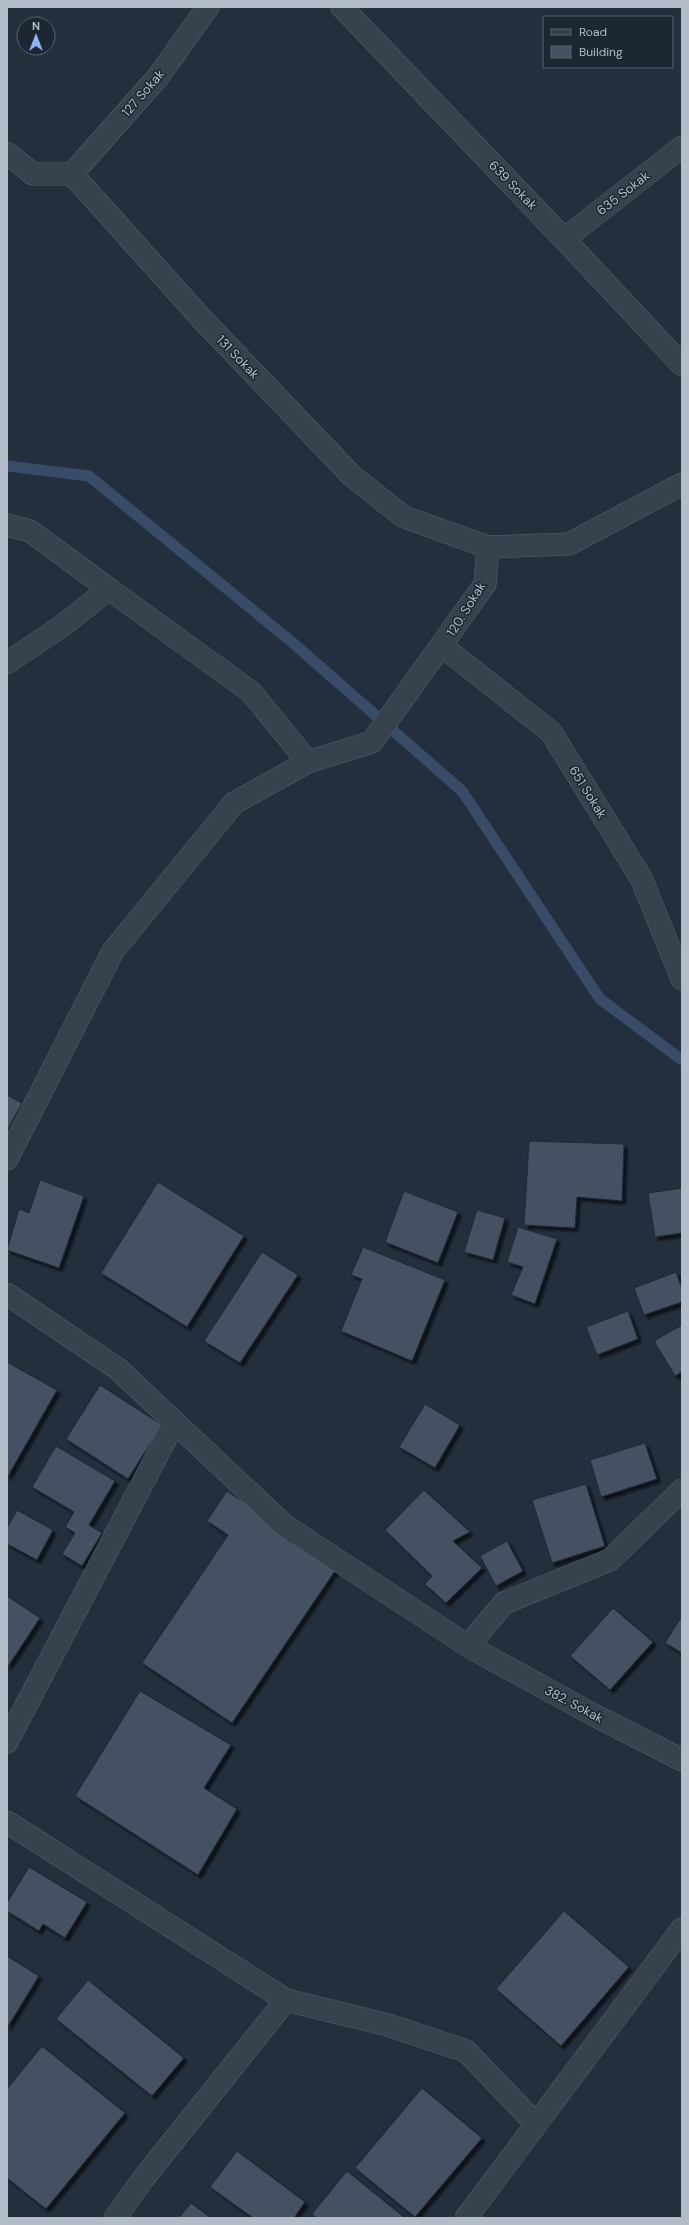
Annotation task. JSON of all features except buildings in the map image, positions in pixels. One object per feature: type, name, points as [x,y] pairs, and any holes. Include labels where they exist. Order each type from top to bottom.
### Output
[{"type":"street","name":"127 Sokak","points":[[72,174],[158,77],[208,7]]},
{"type":"street","name":"639 Sokak","points":[[342,7],[564,239],[682,365]]},
{"type":"street","name":"635 Sokak","points":[[564,239],[682,147]]},
{"type":"street","points":[[7,153],[33,174],[72,174]]},
{"type":"street","name":"131 Sokak","points":[[72,174],[202,318],[352,476],[404,517],[488,547]]},
{"type":"street","points":[[488,547],[569,544],[682,484]]},
{"type":"street","points":[[7,525],[30,531],[251,692],[308,762]]},
{"type":"street","name":"120. Sokak","points":[[7,1159],[113,951],[234,804],[308,762],[372,742],[485,584],[488,547]]},
{"type":"street","points":[[7,663],[62,626],[109,589]]},
{"type":"street","name":"651 Sokak","points":[[442,646],[551,732],[641,878],[682,979]]},
{"type":"street","name":"382. Sokak","points":[[7,1294],[118,1370],[284,1525],[468,1646],[592,1714],[682,1760]]},
{"type":"street","points":[[7,1742],[174,1423]]},
{"type":"street","points":[[468,1646],[504,1603],[610,1560],[682,1490]]},
{"type":"street","points":[[7,1822],[286,2000],[388,2025],[466,2051],[536,2124]]},
{"type":"street","points":[[466,2218],[682,1929]]},
{"type":"street","points":[[115,2218],[143,2179],[286,2000]]},
{"type":"waterway","points":[[7,466],[89,476],[293,643],[462,791],[600,999],[682,1060]]}]
